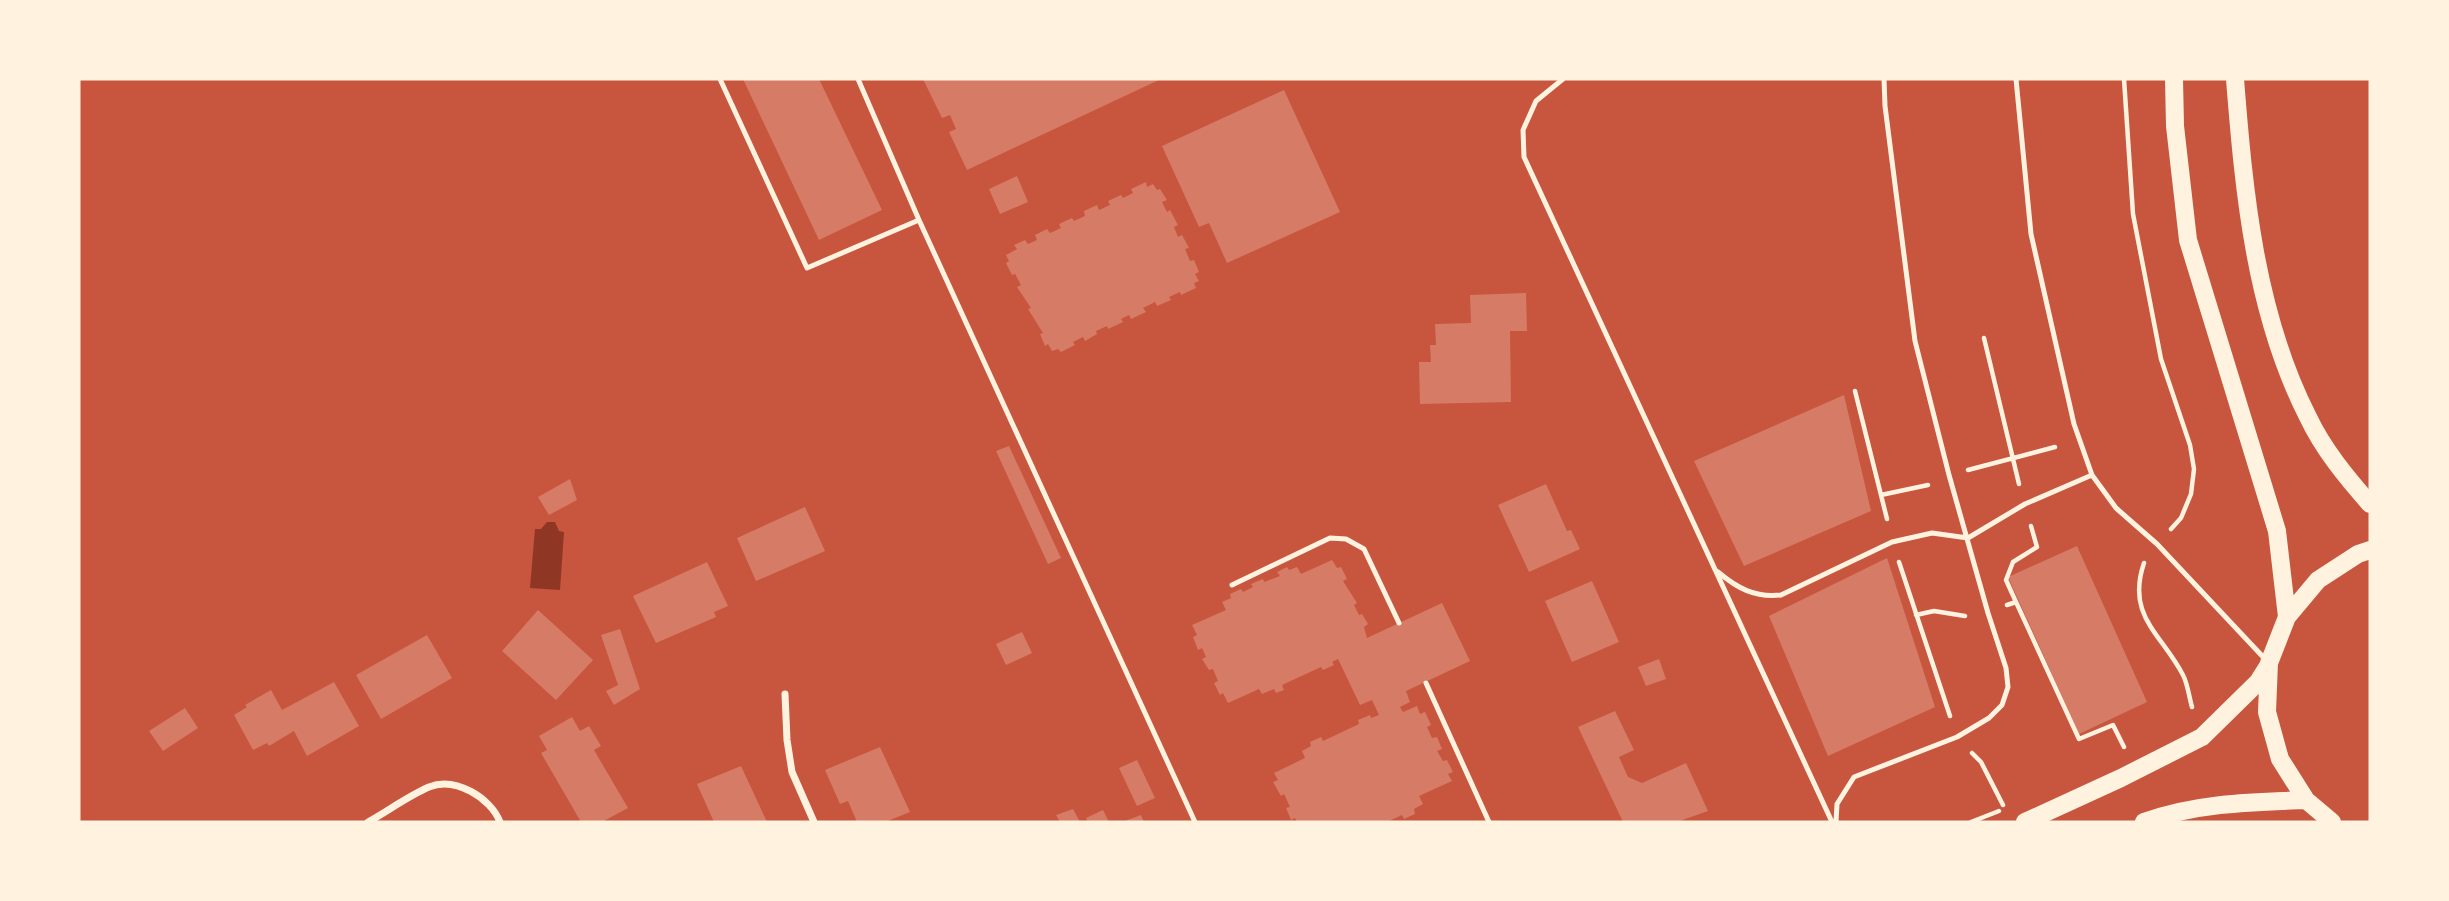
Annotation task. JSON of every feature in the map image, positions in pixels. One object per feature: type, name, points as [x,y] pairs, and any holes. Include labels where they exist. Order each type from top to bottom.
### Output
[{"type":"main road","points":[[2174,79],[2175,126],[2188,240],[2277,531],[2287,618]]},
{"type":"main road","points":[[2235,79],[2239,133],[2256,263],[2278,347],[2308,419],[2347,478],[2370,504]]},
{"type":"main road","points":[[2025,822],[2202,737],[2258,682],[2269,663],[2287,618],[2318,580],[2358,554],[2370,550]]},
{"type":"main road","points":[[2269,663],[2267,712],[2280,759],[2306,800],[2333,822]]},
{"type":"main road","points":[[2144,822],[2228,803],[2306,800]]},
{"type":"street","points":[[785,694],[787,740],[792,772],[814,822]]},
{"type":"street","points":[[368,822],[432,786],[455,786],[478,793],[497,812],[500,822]]},
{"type":"lane","points":[[720,79],[807,268],[919,220]]},
{"type":"lane","points":[[858,79],[919,220],[1195,822]]},
{"type":"lane","points":[[1563,79],[1536,101],[1523,130],[1524,157],[1834,822]]},
{"type":"lane","points":[[1834,822],[1837,804],[1854,777],[1958,737],[1996,712],[2002,705],[2008,687],[2006,668],[1949,475],[1915,341],[1885,106],[1884,79]]},
{"type":"lane","points":[[2016,79],[2031,234],[2074,424],[2092,475],[2116,508],[2157,544],[2269,663]]},
{"type":"lane","points":[[1716,570],[1735,586],[1751,593],[1765,597],[1780,595],[1892,542],[1932,533],[1968,538],[2025,504],[2092,475]]},
{"type":"lane","points":[[1231,585],[1330,538],[1346,539],[1364,548],[1399,623]]},
{"type":"lane","points":[[1426,682],[1489,822]]},
{"type":"path","points":[[2124,79],[2133,214],[2161,359],[2190,445],[2194,469],[2191,494],[2181,518],[2146,556],[2138,581],[2138,600],[2149,624],[2184,677],[2193,709]]},
{"type":"path","points":[[1855,391],[1892,542],[1958,737],[1980,762],[2005,809]]},
{"type":"path","points":[[2016,602],[2079,739],[2113,725],[2127,752]]},
{"type":"shaded area","points":[[547,522],[555,522],[559,531],[564,532],[560,590],[530,588],[535,529],[541,529]]},
{"type":"building","points":[[743,79],[819,79],[882,210],[819,240]]},
{"type":"building","points":[[923,79],[1161,79],[967,170],[949,132],[956,129],[950,115],[942,118]]},
{"type":"building","points":[[1284,90],[1340,212],[1227,263],[1209,223],[1199,227],[1162,146]]},
{"type":"building","points":[[1017,176],[1028,202],[1000,214],[989,189]]},
{"type":"building","points":[[1146,182],[1147,187],[1153,184],[1157,190],[1160,189],[1167,200],[1162,202],[1178,225],[1174,227],[1178,237],[1182,235],[1189,248],[1185,249],[1190,261],[1194,260],[1199,272],[1195,274],[1199,281],[1194,283],[1196,288],[1169,297],[1171,300],[1157,306],[1155,302],[1143,308],[1146,312],[1131,319],[1129,315],[1121,319],[1123,322],[1096,331],[1097,334],[1085,341],[1083,337],[1073,342],[1075,345],[1061,352],[1058,349],[1052,351],[1048,344],[1045,346],[1040,334],[1043,333],[1017,287],[1021,285],[1006,263],[1009,261],[1006,255],[1017,249],[1014,245],[1025,240],[1028,244],[1037,240],[1035,235],[1047,229],[1050,233],[1061,228],[1059,224],[1085,216],[1084,211],[1097,205],[1099,210],[1110,205],[1108,201],[1133,193],[1131,189]]},
{"type":"building","points":[[1526,293],[1527,331],[1510,331],[1511,402],[1420,404],[1419,362],[1431,362],[1430,345],[1436,345],[1435,324],[1471,323],[1470,295]]},
{"type":"building","points":[[1844,395],[1871,511],[1744,566],[1694,461]]},
{"type":"building","points":[[1009,446],[1061,558],[1048,564],[996,451]]},
{"type":"building","points":[[570,479],[577,500],[549,515],[538,497]]},
{"type":"building","points":[[1546,484],[1567,531],[1571,530],[1580,549],[1529,572],[1498,505]]},
{"type":"building","points":[[805,507],[825,551],[756,581],[737,538]]},
{"type":"building","points":[[2077,546],[2147,702],[2079,734],[2008,577]]},
{"type":"building","points":[[1887,558],[1935,707],[1828,756],[1769,616]]},
{"type":"building","points":[[1332,560],[1337,568],[1341,567],[1347,579],[1343,581],[1357,603],[1354,605],[1368,624],[1364,627],[1367,638],[1442,603],[1470,661],[1406,691],[1410,702],[1400,707],[1403,712],[1417,706],[1420,714],[1425,712],[1431,725],[1427,727],[1432,738],[1437,737],[1442,749],[1437,751],[1443,761],[1447,760],[1453,772],[1448,774],[1452,781],[1419,796],[1423,804],[1414,809],[1415,814],[1404,819],[1402,815],[1387,822],[1297,822],[1295,818],[1291,820],[1286,808],[1290,807],[1284,794],[1281,796],[1273,782],[1278,780],[1274,773],[1305,758],[1302,751],[1311,746],[1310,742],[1321,737],[1323,741],[1359,724],[1358,720],[1379,715],[1372,700],[1360,705],[1338,659],[1332,662],[1334,665],[1323,670],[1321,667],[1282,685],[1284,690],[1276,693],[1274,689],[1262,694],[1259,689],[1228,703],[1223,693],[1220,695],[1214,683],[1218,681],[1213,669],[1209,670],[1202,659],[1206,657],[1202,648],[1198,650],[1193,637],[1197,635],[1192,625],[1226,610],[1222,602],[1231,598],[1230,594],[1241,589],[1243,592],[1253,587],[1251,584],[1263,579],[1264,582],[1280,576],[1277,572],[1287,567],[1289,570],[1297,567],[1301,574]]},
{"type":"building","points":[[707,562],[728,606],[714,612],[716,617],[656,643],[633,596]]},
{"type":"building","points":[[1592,581],[1619,642],[1572,662],[1545,601]]},
{"type":"building","points":[[538,610],[593,660],[556,700],[502,651]]},
{"type":"building","points":[[620,629],[640,689],[614,705],[606,691],[618,685],[601,635]]},
{"type":"building","points":[[1022,632],[1032,653],[1006,665],[996,644]]},
{"type":"building","points":[[427,635],[452,678],[381,719],[356,675]]},
{"type":"building","points":[[1659,659],[1666,679],[1646,686],[1638,667]]},
{"type":"building","points":[[334,682],[359,726],[307,756],[294,731],[269,746],[267,743],[253,750],[234,715],[247,707],[245,705],[271,690],[282,710]]},
{"type":"building","points":[[185,708],[198,728],[163,751],[149,731]]},
{"type":"building","points":[[1615,711],[1634,750],[1619,757],[1628,777],[1642,783],[1686,763],[1708,811],[1677,822],[1623,822],[1578,727]]},
{"type":"building","points":[[572,717],[580,731],[589,726],[601,746],[594,750],[628,808],[602,822],[581,822],[541,753],[547,750],[539,736]]},
{"type":"building","points":[[880,747],[910,812],[885,822],[857,822],[848,801],[840,804],[825,770]]},
{"type":"building","points":[[1137,760],[1155,798],[1137,806],[1119,768]]},
{"type":"building","points":[[741,766],[767,822],[714,822],[697,784]]},
{"type":"building","points":[[1073,809],[1080,822],[1060,822],[1056,815]]},
{"type":"building","points":[[1103,810],[1109,822],[1088,822],[1086,818]]},
{"type":"building","points":[[1141,815],[1144,822],[1122,822]]}]
